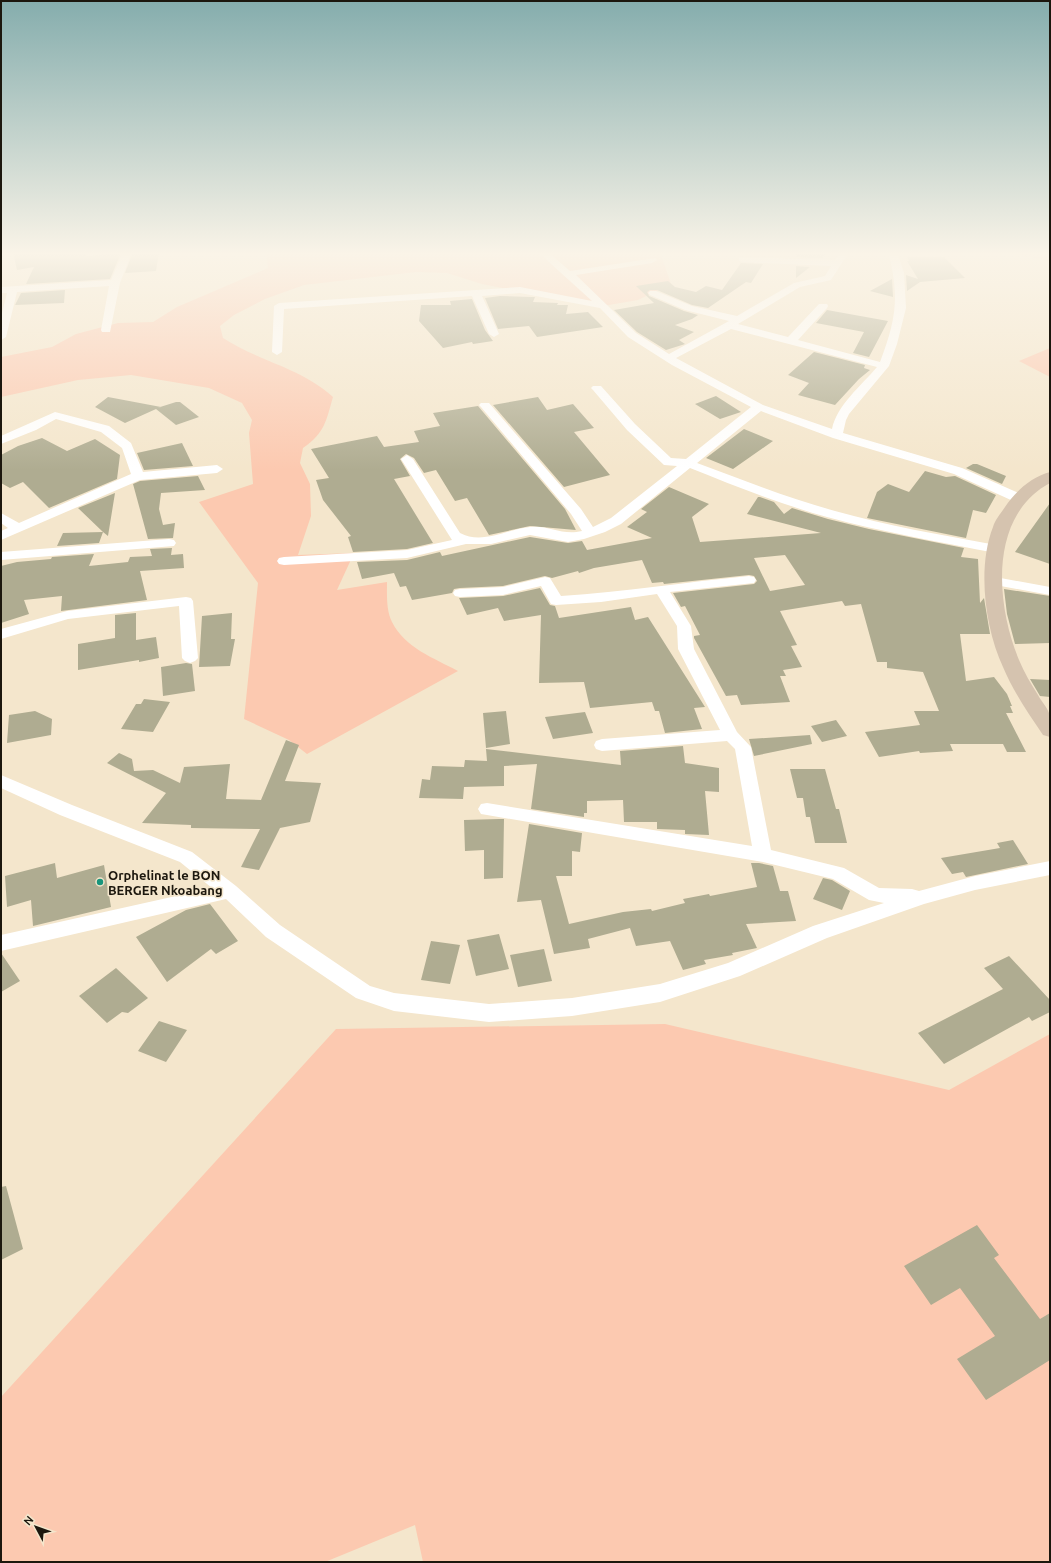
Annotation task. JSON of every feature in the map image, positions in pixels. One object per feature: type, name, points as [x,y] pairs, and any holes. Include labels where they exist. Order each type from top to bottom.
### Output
[{"type":"street","points":[[1,337],[4,325]]},
{"type":"street","points":[[106,330],[107,325]]},
{"type":"street","points":[[277,352],[278,325]]},
{"type":"street","points":[[490,325],[494,334]]},
{"type":"street","points":[[622,325],[632,335],[669,358],[760,407],[837,435],[932,462],[958,471],[1018,498]]},
{"type":"street","points":[[669,358],[729,325]]},
{"type":"street","points":[[742,325],[790,342],[884,366]]},
{"type":"street","points":[[790,342],[806,325]]},
{"type":"street","points":[[837,435],[840,420],[844,413],[884,366],[896,325]]},
{"type":"street","points":[[597,388],[631,427],[668,462],[687,463],[774,496],[831,514],[892,529],[996,549]]},
{"type":"street","points":[[485,405],[576,512],[590,532]]},
{"type":"street","points":[[284,561],[407,554],[464,541],[481,540],[531,531],[568,538],[600,530],[616,521],[687,463],[760,407]]},
{"type":"street","points":[[1,440],[32,427],[55,415],[105,429],[127,446],[138,476]]},
{"type":"street","points":[[407,459],[455,536],[464,541]]},
{"type":"street","points":[[1,536],[138,476],[217,469]]},
{"type":"street","points":[[1050,477],[1038,482],[1018,498],[1000,529],[996,549],[995,582],[995,609],[1009,658],[1032,703],[1050,730]]},
{"type":"street","points":[[1,517],[18,529]]},
{"type":"street","points":[[1,556],[169,543]]},
{"type":"street","points":[[460,593],[503,591],[545,581],[556,601],[601,598],[661,589],[749,580]]},
{"type":"street","points":[[995,582],[1050,591]]},
{"type":"street","points":[[661,589],[684,626],[686,649],[731,736],[743,747],[763,855]]},
{"type":"street","points":[[1,634],[67,615],[186,601],[190,658]]},
{"type":"street","points":[[602,745],[731,736]]},
{"type":"street","points":[[1,781],[66,810],[186,857],[229,891],[274,931],[363,992],[394,1002],[489,1013],[572,1007],[660,993],[733,970],[820,932],[922,897],[975,883],[1050,868]]},
{"type":"street","points":[[488,809],[763,855],[838,873],[876,895],[922,897]]},
{"type":"street","points":[[1,943],[229,891]]},
{"type":"shaded area","points":[[111,325],[221,325],[220,326],[223,338],[251,353],[308,379],[333,397],[324,426],[316,437],[303,448],[300,463],[310,484],[311,516],[298,555],[354,553],[337,590],[387,582],[387,602],[390,617],[404,639],[412,646],[430,657],[458,671],[307,754],[289,740],[244,719],[258,583],[199,502],[253,484],[249,433],[252,420],[242,403],[209,388],[131,375],[78,380],[1,397],[1,357],[52,347],[76,334]]},
{"type":"shaded area","points":[[1050,348],[1050,377],[1019,361]]},
{"type":"shaded area","points":[[665,1024],[949,1090],[1050,1034],[1050,1562],[423,1562],[415,1525],[325,1562],[1,1562],[1,1397],[336,1029]]},
{"type":"building","points":[[423,325],[483,325],[493,341],[473,344],[472,342],[443,348]]},
{"type":"building","points":[[496,325],[601,325],[603,327],[537,337],[529,326],[498,329]]},
{"type":"building","points":[[630,325],[675,325],[694,332],[679,340],[685,344],[666,350],[637,332]]},
{"type":"building","points":[[826,325],[886,325],[869,357],[853,353],[864,332]]},
{"type":"building","points":[[814,352],[865,365],[864,368],[870,370],[859,379],[835,405],[798,395],[809,383],[788,375]]},
{"type":"building","points":[[716,396],[741,412],[720,419],[695,404]]},
{"type":"building","points":[[108,397],[160,407],[180,402],[199,417],[176,425],[156,409],[125,423],[95,407]]},
{"type":"building","points":[[538,397],[547,410],[573,404],[594,428],[574,432],[610,475],[564,487],[493,405]]},
{"type":"building","points":[[478,406],[565,509],[576,530],[530,526],[489,535],[467,498],[455,501],[436,470],[424,473],[414,458],[406,454],[400,459],[410,476],[394,479],[433,543],[407,549],[353,552],[348,537],[351,536],[323,500],[316,480],[329,478],[311,449],[377,436],[384,447],[419,442],[414,431],[440,426],[433,413]]},
{"type":"building","points":[[744,429],[773,441],[733,469],[706,458]]},
{"type":"building","points":[[42,438],[67,451],[95,439],[120,455],[117,479],[49,508],[23,482],[10,488],[1,483],[1,455],[18,446]]},
{"type":"building","points":[[182,443],[193,466],[144,470],[137,453]]},
{"type":"building","points":[[973,464],[977,464],[1006,476],[1002,484],[966,468]]},
{"type":"building","points":[[925,471],[946,477],[955,476],[996,495],[986,513],[973,510],[966,538],[867,518],[877,492],[888,484],[909,492]]},
{"type":"building","points":[[198,476],[205,490],[161,493],[159,509],[163,525],[175,523],[173,538],[148,539],[133,484],[140,481]]},
{"type":"building","points":[[669,487],[709,504],[692,517],[700,542],[821,533],[747,514],[758,497],[760,497],[774,502],[784,514],[792,508],[869,529],[964,548],[961,557],[978,559],[980,603],[984,598],[990,634],[960,634],[966,681],[994,677],[1007,694],[1013,713],[1006,713],[1026,752],[1007,752],[1003,744],[950,744],[953,751],[920,753],[919,751],[879,757],[865,732],[920,725],[914,711],[939,711],[923,672],[887,668],[887,662],[877,662],[861,604],[845,606],[842,601],[780,611],[797,645],[791,646],[802,667],[783,670],[786,676],[780,676],[790,702],[741,705],[737,695],[726,696],[694,638],[694,636],[700,635],[685,606],[681,607],[673,593],[754,584],[757,581],[754,576],[749,575],[664,584],[663,582],[652,583],[642,560],[594,568],[579,573],[578,571],[552,578],[545,576],[503,586],[454,589],[452,593],[412,600],[406,586],[400,587],[394,573],[362,579],[357,562],[407,560],[440,552],[442,556],[530,537],[568,543],[582,541],[587,550],[652,538],[627,527],[647,512],[641,509]],"holes":[[[785,555],[805,585],[770,591],[754,558]]]},
{"type":"building","points":[[115,493],[108,536],[78,508]]},
{"type":"building","points":[[1050,503],[1050,564],[1015,552]]},
{"type":"building","points":[[103,532],[99,543],[57,546],[63,533]]},
{"type":"building","points":[[172,548],[171,555],[183,554],[184,568],[140,571],[147,600],[61,611],[62,596],[24,600],[29,614],[1,623],[1,566],[17,562],[51,559],[52,557],[94,554],[89,566],[128,562],[130,557],[152,556],[150,549]]},
{"type":"building","points":[[540,588],[550,605],[555,606],[559,618],[631,607],[635,620],[648,617],[705,707],[694,708],[702,729],[665,733],[659,711],[655,711],[652,702],[590,708],[584,682],[539,683],[541,615],[504,621],[498,608],[467,615],[459,598],[503,596]]},
{"type":"building","points":[[1004,589],[1050,596],[1050,643],[1015,644],[1007,614]]},
{"type":"building","points":[[136,613],[136,640],[156,637],[159,658],[78,670],[78,644],[115,638],[115,615]]},
{"type":"building","points":[[232,613],[231,639],[235,639],[230,666],[199,667],[202,616]]},
{"type":"building","points":[[186,663],[192,664],[195,691],[163,696],[161,667]]},
{"type":"building","points":[[1030,679],[1050,680],[1050,697],[1040,696]]},
{"type":"building","points":[[144,699],[170,702],[153,732],[121,729],[136,704],[141,704]]},
{"type":"building","points":[[35,711],[52,719],[51,735],[7,743],[9,715]]},
{"type":"building","points":[[506,711],[510,744],[486,748],[483,713]]},
{"type":"building","points":[[585,712],[593,733],[553,739],[545,717]]},
{"type":"building","points":[[836,720],[847,736],[822,742],[811,726]]},
{"type":"building","points":[[810,735],[812,744],[754,756],[749,739]]},
{"type":"building","points":[[286,740],[299,745],[285,781],[321,783],[310,822],[280,828],[259,870],[241,867],[260,829],[191,828],[191,825],[142,823],[166,793],[107,763],[119,753],[132,759],[134,771],[153,770],[180,783],[184,767],[230,764],[226,799],[261,800]]},
{"type":"building","points":[[683,746],[685,763],[719,768],[719,792],[705,791],[709,835],[685,834],[685,830],[657,829],[657,822],[624,822],[623,800],[587,801],[587,813],[584,813],[584,817],[531,809],[537,764],[504,766],[504,786],[464,787],[463,799],[419,798],[422,779],[430,780],[432,766],[464,767],[465,760],[487,761],[486,749],[621,765],[620,751]]},
{"type":"building","points":[[790,769],[825,769],[836,809],[839,809],[847,843],[815,843],[810,817],[806,817],[803,798],[797,798]]},
{"type":"building","points":[[504,819],[503,878],[484,879],[484,850],[465,851],[464,820]]},
{"type":"building","points":[[529,824],[582,833],[580,852],[572,851],[572,876],[556,876],[569,924],[623,912],[651,909],[652,911],[685,903],[683,899],[709,894],[710,896],[757,887],[751,863],[773,866],[780,891],[788,891],[796,921],[746,924],[757,948],[732,953],[733,955],[704,960],[706,964],[683,970],[670,941],[636,946],[630,928],[588,939],[590,948],[554,954],[541,900],[517,902]]},
{"type":"building","points":[[1013,840],[1028,864],[966,877],[963,872],[952,874],[941,858],[1000,848],[997,843]]},
{"type":"building","points":[[55,863],[57,878],[104,865],[111,907],[33,926],[31,900],[7,907],[5,876]]},
{"type":"building","points":[[823,878],[832,880],[850,891],[842,910],[813,899]]},
{"type":"building","points":[[210,904],[238,941],[216,954],[211,949],[167,982],[136,937],[186,910]]},
{"type":"building","points":[[499,934],[509,969],[476,976],[467,940]]},
{"type":"building","points":[[431,941],[460,945],[450,984],[421,980]]},
{"type":"building","points":[[544,949],[552,981],[518,987],[510,955]]},
{"type":"building","points":[[1,953],[20,981],[1,992]]},
{"type":"building","points":[[1009,956],[1050,1000],[1050,1012],[1032,1021],[1029,1017],[944,1064],[918,1033],[1003,989],[984,968]]},
{"type":"building","points":[[116,968],[148,998],[128,1013],[122,1012],[107,1023],[79,996]]},
{"type":"building","points":[[159,1021],[187,1030],[166,1062],[138,1051]]},
{"type":"building","points":[[6,1186],[23,1249],[1,1260],[1,1187]]},
{"type":"building","points":[[977,1225],[999,1255],[994,1258],[1040,1319],[1050,1313],[1050,1360],[986,1400],[957,1359],[995,1336],[960,1288],[931,1305],[904,1266]]},
{"type":"place","name":"Orphelinat le BON BERGER Nkoabang","points":[[100,882]]}]
